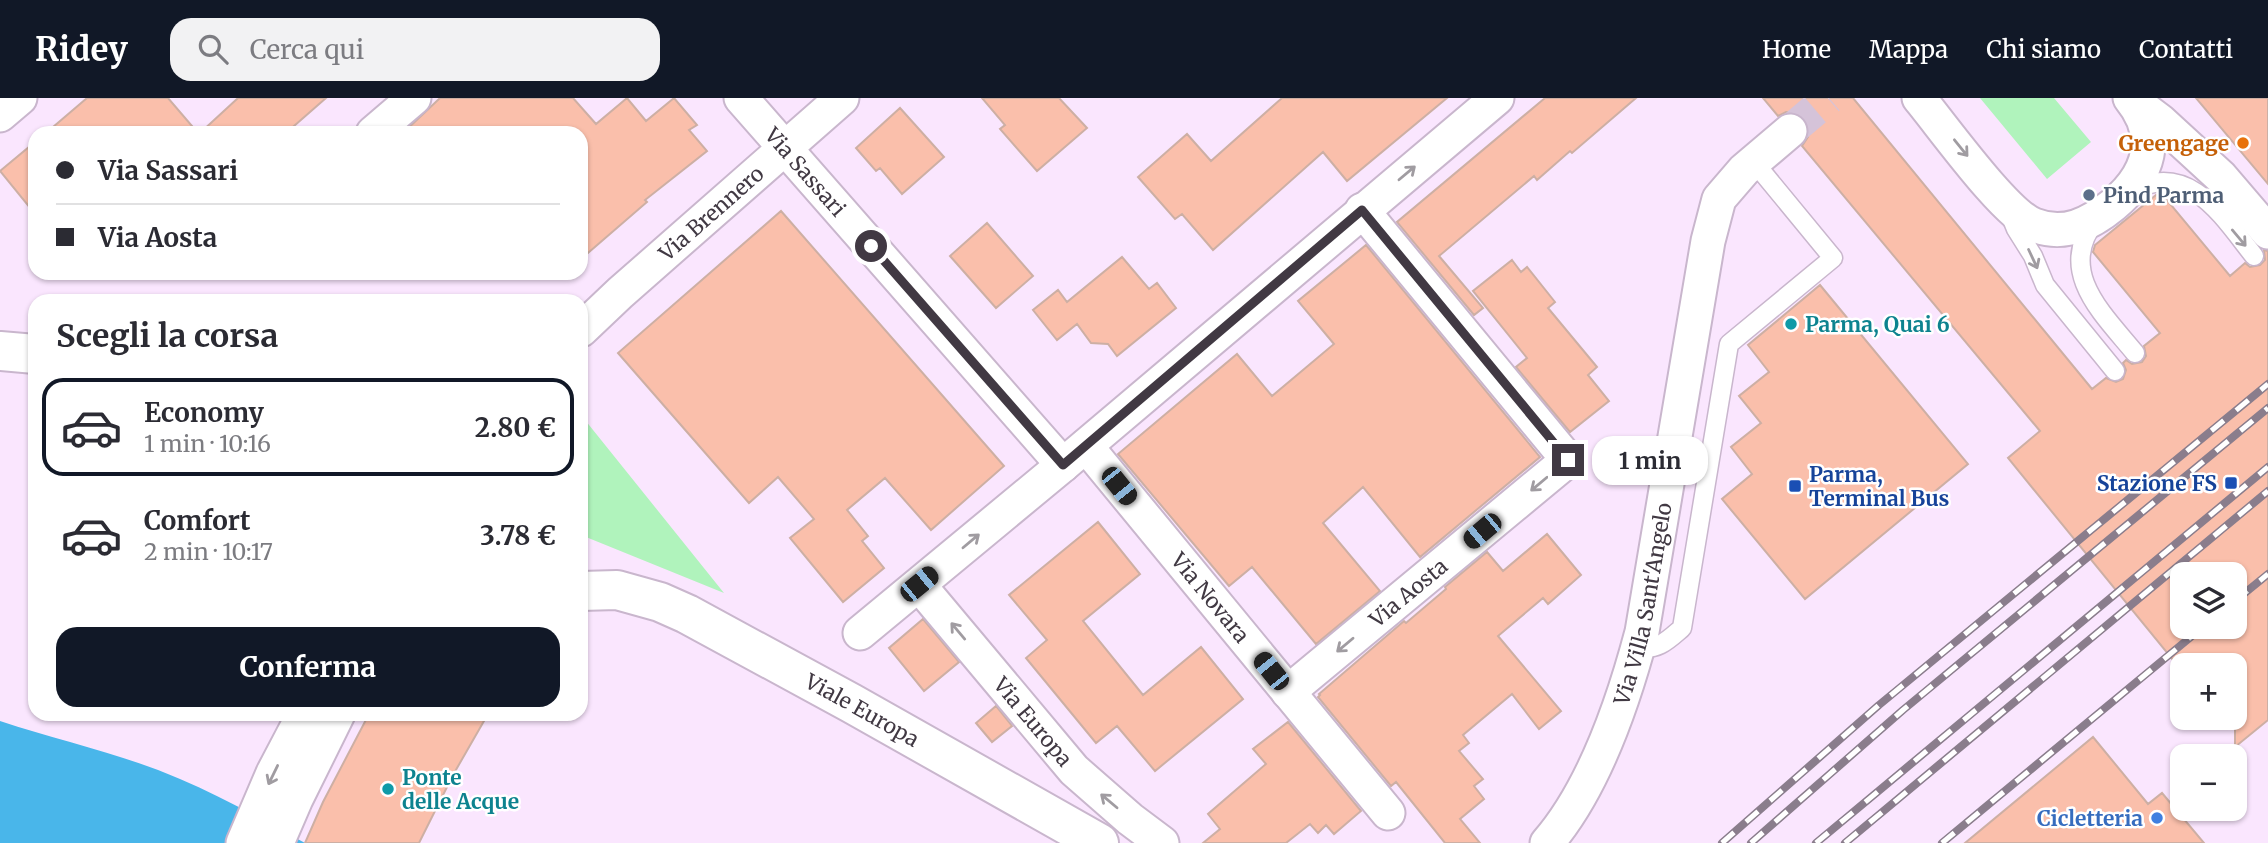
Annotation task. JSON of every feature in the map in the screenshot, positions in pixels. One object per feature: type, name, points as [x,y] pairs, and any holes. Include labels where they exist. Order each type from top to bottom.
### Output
[{"type":"main road","points":[[0,351],[28,353]]},
{"type":"main road","name":"Viale Europa","points":[[599,590],[660,602],[687,614],[1100,843]]},
{"type":"street","points":[[0,115],[20,98]]},
{"type":"street","points":[[381,126],[414,98]]},
{"type":"street","name":"Via Sassari","points":[[741,98],[1074,455]]},
{"type":"street","name":"Via Brennero","points":[[588,324],[842,98]]},
{"type":"street","points":[[860,633],[1497,98]]},
{"type":"street","points":[[1919,98],[2020,218],[2046,229],[2074,228],[2113,205],[2143,172],[2149,145],[2143,117],[2131,98]]},
{"type":"street","points":[[2131,98],[2221,177],[2261,244]]},
{"type":"street","name":"Via Villa Sant'Angelo","points":[[1547,843],[1573,806],[1607,737],[1638,648],[1651,586],[1713,215],[1718,199],[1730,184],[1790,131]]},
{"type":"street","name":"Via Aosta","points":[[1288,692],[1568,460],[1362,210]]},
{"type":"street","name":"Via Novara","points":[[1074,455],[1288,692],[1388,813]]},
{"type":"street","name":"Via Europa","points":[[919,584],[1074,770],[1162,843]]},
{"type":"street","points":[[243,843],[273,773],[300,721]]},
{"type":"street","points":[[277,843],[335,721]]},
{"type":"lane","points":[[1638,648],[1659,647],[1682,628],[1729,344],[1833,258],[1754,162]]},
{"type":"lane","points":[[2135,353],[2093,301],[2082,276],[2081,255],[2086,235],[2113,205],[2148,184],[2176,184],[2189,188],[2261,244]]},
{"type":"lane","points":[[2002,199],[2033,256],[2045,285],[2115,371]]},
{"type":"green space","points":[[1980,98],[2054,98],[2091,142],[2047,179]]},
{"type":"green space","points":[[588,424],[724,593],[588,538]]},
{"type":"water","points":[[0,721],[158,770],[212,794],[305,843],[0,843]]},
{"type":"building","points":[[87,98],[168,98],[192,126],[54,126]]},
{"type":"building","points":[[238,98],[326,98],[294,126],[208,126]]},
{"type":"building","points":[[440,98],[573,98],[596,124],[627,98],[646,121],[674,98],[697,125],[689,130],[707,151],[645,200],[647,202],[588,253],[588,126],[410,126]]},
{"type":"building","points":[[982,98],[1059,98],[1087,128],[1037,171],[1000,129],[1005,125]]},
{"type":"building","points":[[1282,98],[1447,98],[1347,181],[1323,152],[1213,250],[1182,214],[1175,219],[1138,177],[1187,134],[1211,161]]},
{"type":"building","points":[[1545,98],[1636,98],[1537,180],[1534,176],[1439,256],[1483,308],[1474,315],[1397,222]]},
{"type":"building","points":[[1763,98],[1853,98],[2092,389],[2106,378],[2116,382],[2123,379],[2126,370],[2123,363],[2126,360],[2132,364],[2142,362],[2146,356],[2144,346],[2160,333],[2093,252],[2095,245],[2156,195],[2162,194],[2230,276],[2245,263],[2250,267],[2260,265],[2265,260],[2264,250],[2268,251],[2268,720],[2239,744],[2235,744],[2235,730],[2247,730],[2247,653],[2170,653],[2170,656],[2008,458],[2040,431],[1802,146],[1808,137],[1809,128],[1805,119],[1796,113],[1786,112],[1778,116]]},
{"type":"building","points":[[2196,98],[2268,98],[2268,184]]},
{"type":"building","points":[[900,108],[944,157],[902,194],[880,168],[876,171],[856,148]]},
{"type":"building","points":[[28,148],[28,205],[0,171]]},
{"type":"building","points":[[781,211],[1004,466],[931,530],[885,478],[847,510],[868,536],[862,541],[884,568],[843,602],[790,538],[814,519],[778,477],[749,503],[618,353]]},
{"type":"building","points":[[987,223],[1033,276],[996,308],[950,256]]},
{"type":"building","points":[[1366,245],[1540,457],[1420,557],[1363,487],[1323,523],[1380,591],[1316,644],[1252,567],[1229,586],[1118,454],[1237,354],[1272,396],[1334,344],[1298,301]]},
{"type":"building","points":[[1122,257],[1149,289],[1157,283],[1176,308],[1117,356],[1108,344],[1091,343],[1077,324],[1057,340],[1033,310],[1058,290],[1067,302]]},
{"type":"building","points":[[1512,260],[1521,272],[1527,267],[1555,302],[1548,308],[1597,367],[1588,375],[1609,401],[1570,432],[1516,367],[1527,358],[1473,291]]},
{"type":"building","points":[[1820,285],[1968,464],[1805,599],[1722,499],[1752,474],[1731,447],[1761,423],[1739,396],[1769,372],[1748,345]]},
{"type":"building","points":[[1098,522],[1140,574],[1083,621],[1143,695],[1201,647],[1243,699],[1155,771],[1117,726],[1096,743],[1026,658],[1047,640],[1009,595]]},
{"type":"building","points":[[1547,534],[1581,575],[1548,604],[1543,598],[1498,636],[1561,711],[1539,729],[1512,694],[1463,735],[1469,743],[1459,751],[1483,779],[1474,786],[1484,799],[1460,819],[1480,843],[1445,843],[1396,782],[1391,786],[1318,697],[1487,552],[1503,571]]},
{"type":"building","points":[[923,619],[959,662],[924,691],[889,648]]},
{"type":"building","points":[[996,706],[1012,726],[992,742],[976,723]]},
{"type":"building","name":"Ponte delle Acque","points":[[365,721],[484,721],[419,843],[305,843]]},
{"type":"building","points":[[1288,722],[1361,811],[1334,834],[1326,825],[1318,833],[1310,824],[1286,843],[1203,843],[1220,829],[1208,814],[1266,764],[1253,749]]},
{"type":"building","points":[[2093,737],[2148,804],[2162,793],[2170,803],[2170,821],[2186,821],[2204,843],[1965,843]]},
{"type":"tunnel","points":[[1790,131],[1829,98]]},
{"type":"railway","points":[[1722,843],[1879,705],[2268,384]]},
{"type":"railway","points":[[1751,843],[1903,710],[2268,408]]},
{"type":"railway","points":[[1816,843],[2268,467]]},
{"type":"railway","points":[[1845,843],[2268,491]]},
{"type":"railway","points":[[2247,591],[2268,574]]},
{"type":"railway","points":[[1942,843],[2188,639]]},
{"type":"place","name":"Greengage","points":[[2243,143]]},
{"type":"place","name":"Pind Parma","points":[[2089,195]]},
{"type":"place","name":"Parma, Quai 6","points":[[1791,324]]},
{"type":"place","name":"Stazione FS","points":[[2231,483]]},
{"type":"place","name":"Parma, Terminal Bus","points":[[1795,486]]},
{"type":"place","name":"Ponte delle Acque","points":[[388,789]]},
{"type":"place","name":"Cicletteria","points":[[2157,818]]},
{"type":"route","points":[[871,246],[1063,465],[1362,210],[1568,460]]}]
